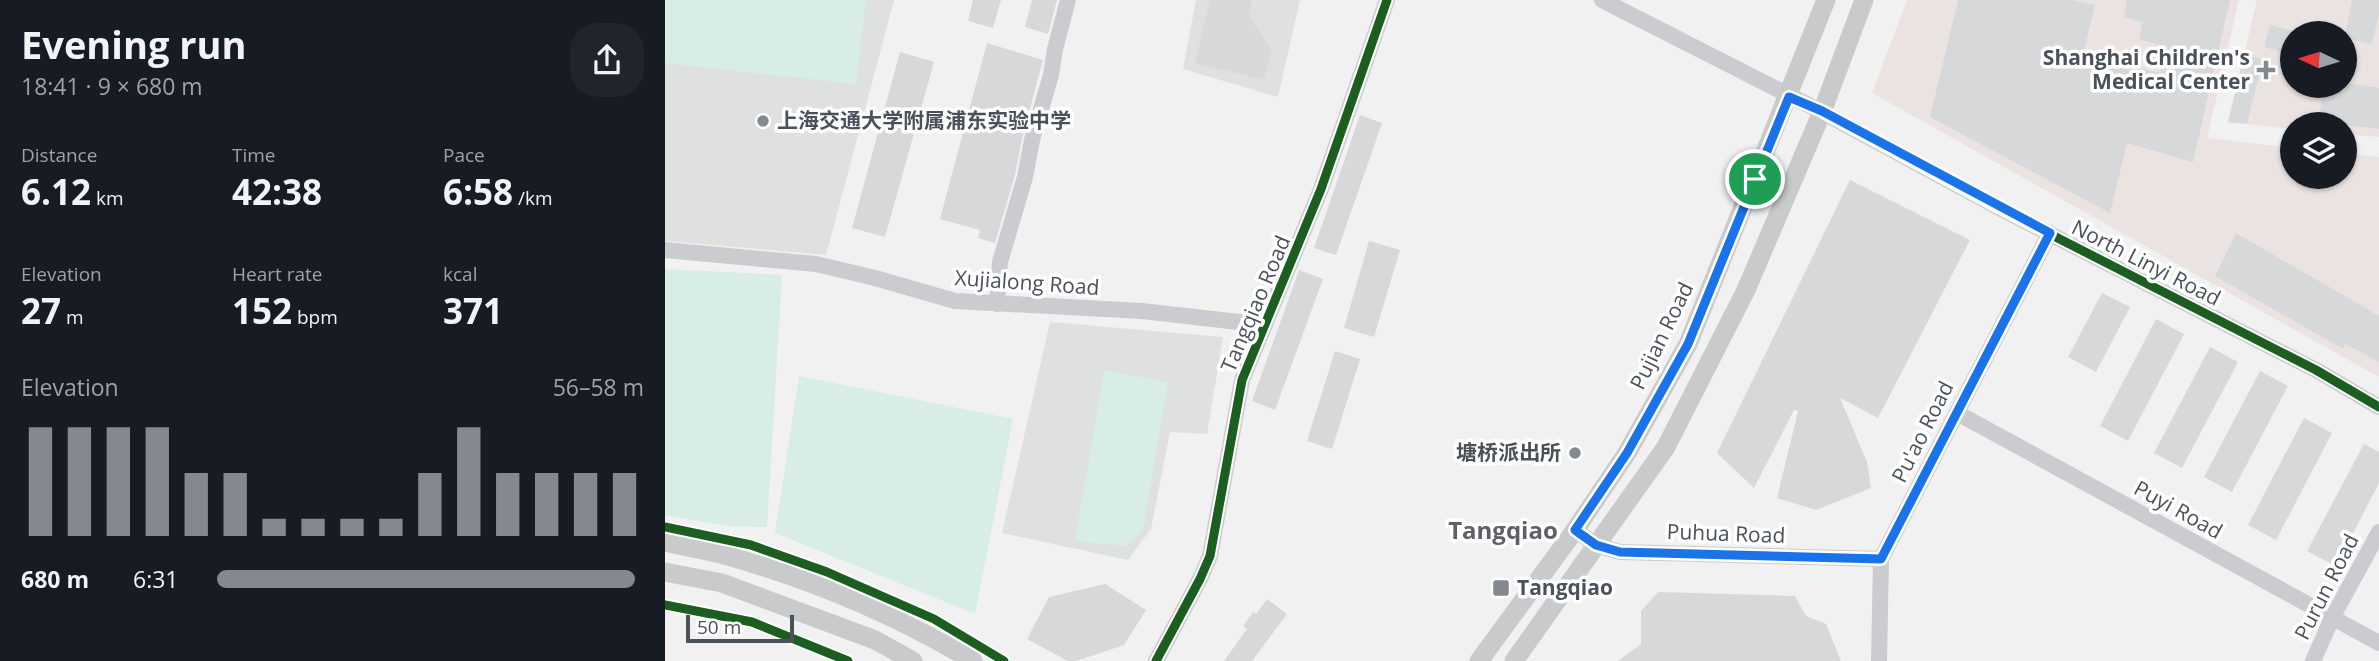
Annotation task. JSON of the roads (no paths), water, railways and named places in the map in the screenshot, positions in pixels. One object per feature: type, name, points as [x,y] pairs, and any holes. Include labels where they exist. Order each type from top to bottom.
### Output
[{"type":"main road","name":"Pujian Road","points":[[1479,661],[1575,530],[1627,453],[1688,344],[1826,0]]},
{"type":"main road","points":[[1514,661],[1666,447],[1746,290],[1822,111],[1864,0]]},
{"type":"main road","points":[[665,542],[727,556],[829,591],[925,632],[973,661]]},
{"type":"main road","points":[[665,572],[722,583],[875,640],[913,661]]},
{"type":"street","points":[[997,304],[1000,262],[1025,177],[1068,0]]},
{"type":"street","name":"Tangqiao Road","points":[[1156,661],[1201,579],[1210,556],[1239,391],[1321,189],[1387,0]]},
{"type":"street","name":"North Linyi Road","points":[[1602,0],[1789,97],[1822,111],[2050,233],[2316,370],[2379,407]]},
{"type":"street","name":"Pu'ao Road","points":[[1879,661],[1881,559],[2050,233]]},
{"type":"street","name":"Xujialong Road","points":[[665,250],[816,264],[944,299],[1142,311],[1265,325]]},
{"type":"street","name":"Puyi Road","points":[[1957,413],[2379,643]]},
{"type":"street","name":"Puhua Road","points":[[1575,530],[1596,545],[1620,552],[1881,559]]},
{"type":"street","name":"Purun Road","points":[[2313,661],[2332,618],[2379,532]]},
{"type":"place","name":"Shanghai Children's Medical Center","points":[[2266,70]]},
{"type":"place","name":"上海交通大学附属浦东实验中学","points":[[763,121]]},
{"type":"place","name":"塘桥派出所","points":[[1575,453]]},
{"type":"place","name":"Tangqiao","points":[[1501,588]]},
{"type":"district","name":"Tangqiao","points":[[1503,531]]}]
